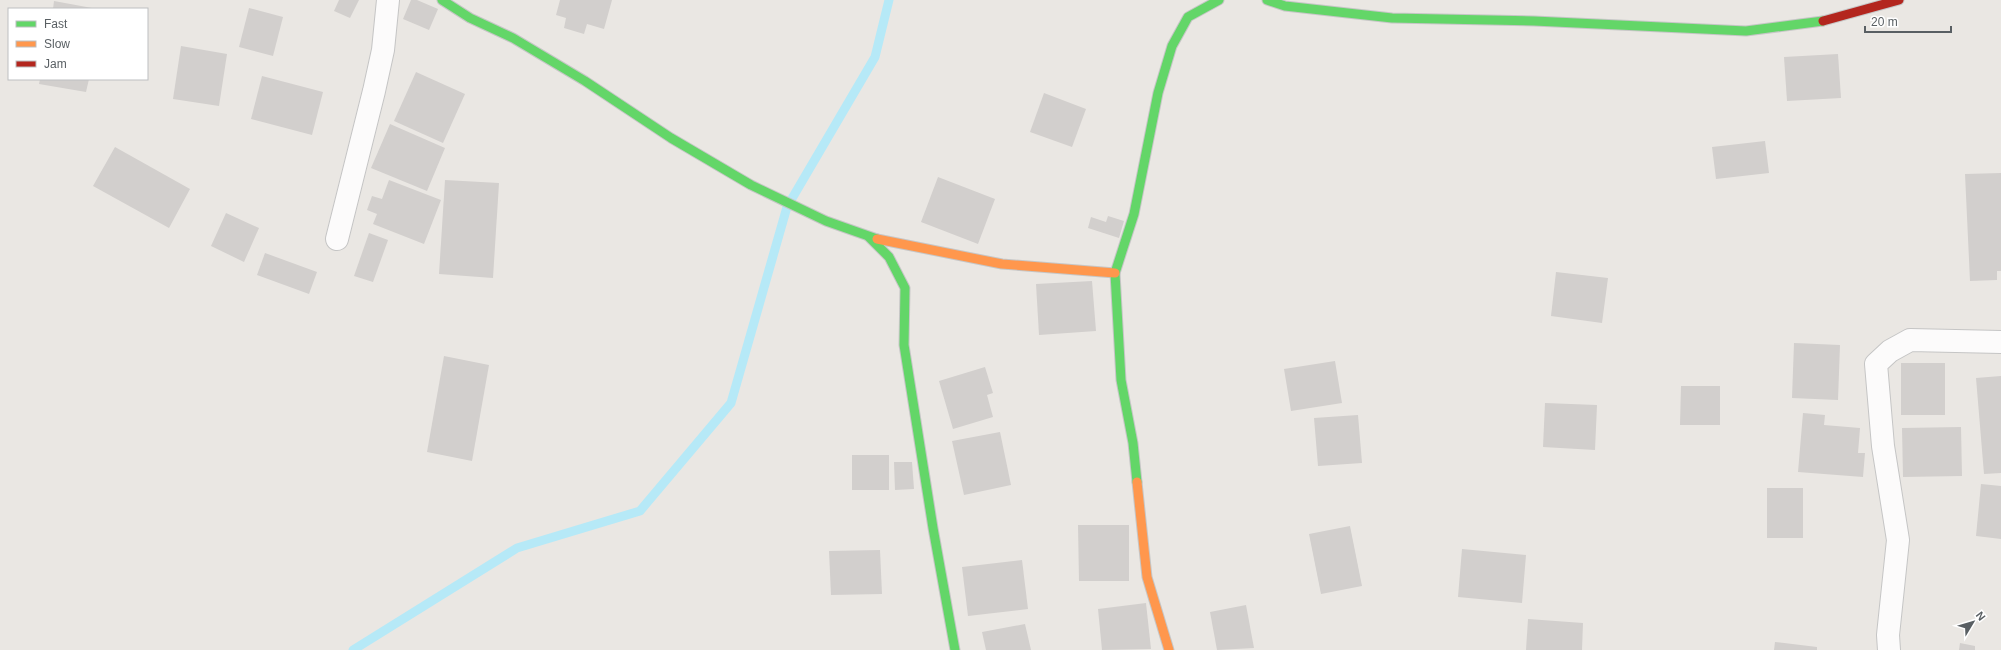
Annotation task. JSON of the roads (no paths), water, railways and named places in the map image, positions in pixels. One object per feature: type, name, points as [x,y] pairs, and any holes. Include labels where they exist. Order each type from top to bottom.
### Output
[{"type":"street","points":[[337,238],[354,167],[368,121],[383,50],[388,0]]},
{"type":"street","points":[[442,0],[470,18],[513,38],[585,81],[671,138],[751,185],[826,221],[869,237],[1002,264],[1115,273]]},
{"type":"street","points":[[1169,650],[1147,577],[1133,443],[1121,380],[1115,273],[1134,214],[1158,93],[1172,46],[1188,17],[1219,0]]},
{"type":"street","points":[[1267,0],[1285,6],[1392,18],[1534,21],[1746,31],[1829,20],[1899,0]]},
{"type":"street","points":[[869,237],[889,256],[905,288],[904,345],[933,528],[955,650]]},
{"type":"street","points":[[1889,650],[1888,635],[1898,540],[1883,446],[1876,364],[1890,351],[1910,340],[2001,342]]},
{"type":"waterway","points":[[353,650],[517,548],[640,511],[731,403],[787,207],[875,57],[889,0]]}]
